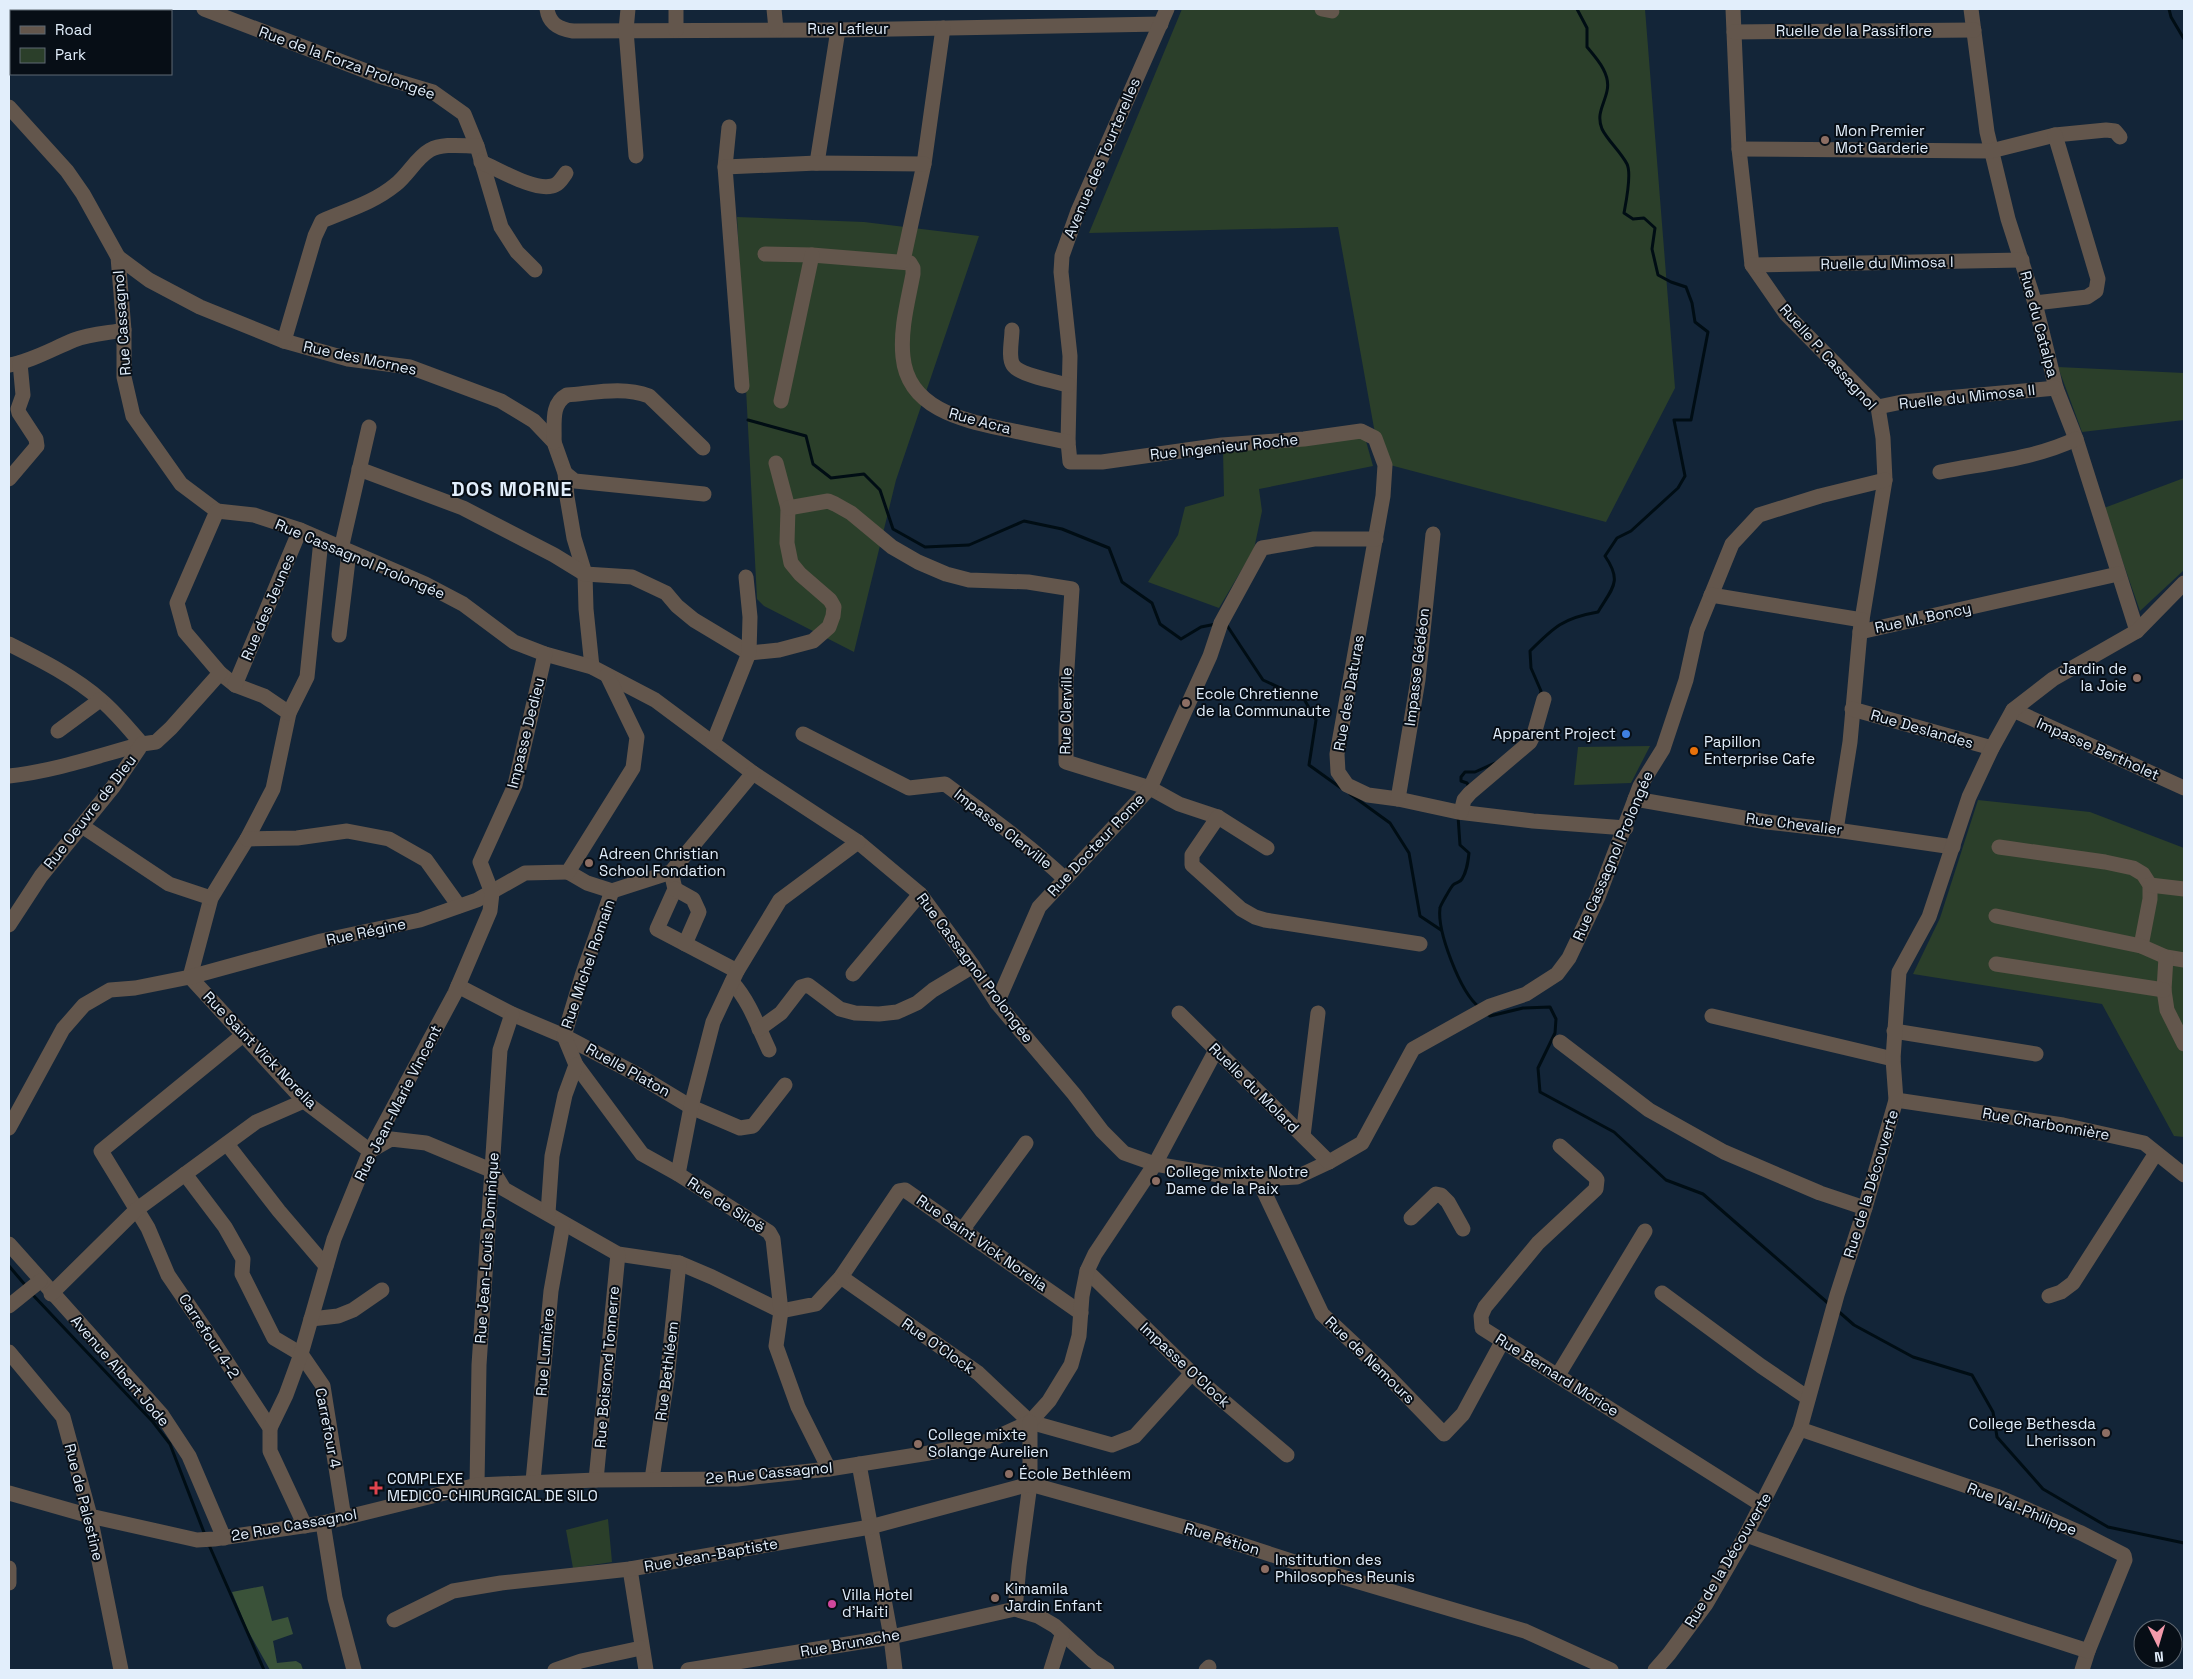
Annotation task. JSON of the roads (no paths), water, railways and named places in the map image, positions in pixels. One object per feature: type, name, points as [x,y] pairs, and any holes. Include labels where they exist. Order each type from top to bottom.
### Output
[{"type":"street","name":"Rue de la Forza Prolongée","points":[[204,9],[379,76],[433,92],[464,114],[501,227],[517,252],[535,270]]},
{"type":"street","name":"Rue Lafleur","points":[[547,9],[553,24],[561,29],[838,30],[1161,24]]},
{"type":"street","points":[[628,9],[626,30],[636,156]]},
{"type":"street","points":[[676,9],[676,30]]},
{"type":"street","points":[[774,9],[776,30]]},
{"type":"street","name":"Avenue des Tourterelles","points":[[1070,462],[1068,385],[1070,356],[1061,272],[1066,240],[1167,9]]},
{"type":"street","name":"Ruelle P. Cassagnol","points":[[1733,9],[1739,149],[1752,265],[1786,314],[1878,407],[1883,438],[1885,480],[1861,626],[1850,742],[1836,830]]},
{"type":"street","name":"Rue du Catalpa","points":[[1972,9],[1987,132],[2008,219],[2035,302],[2056,388],[2076,439],[2137,631]]},
{"type":"street","points":[[765,254],[903,261],[924,164],[943,28]]},
{"type":"street","points":[[816,163],[838,30]]},
{"type":"street","name":"Ruelle de la Passiflore","points":[[1734,32],[1974,30]]},
{"type":"street","name":"Rue Cassagnol","points":[[9,108],[67,171],[118,256],[124,330],[124,377],[133,416],[181,484],[217,511]]},
{"type":"street","points":[[728,127],[726,167],[742,386]]},
{"type":"street","points":[[1739,149],[1991,151],[2056,135],[2106,130],[2115,131],[2120,138]]},
{"type":"street","points":[[2035,302],[2087,297],[2096,291],[2098,279],[2056,135]]},
{"type":"street","points":[[284,341],[315,236],[322,221],[356,208],[395,185],[431,149],[440,146],[476,146]]},
{"type":"street","points":[[481,162],[528,183],[543,187],[553,186],[560,182],[566,173]]},
{"type":"street","points":[[726,167],[816,163],[924,164]]},
{"type":"street","points":[[781,401],[812,255]]},
{"type":"street","name":"Rue des Mornes","points":[[118,256],[149,280],[200,307],[284,341],[348,359],[410,367],[501,401],[534,421],[554,442],[565,473],[574,538],[585,574],[586,609],[592,667]]},
{"type":"street","name":"Ruelle du Mimosa I","points":[[1752,265],[2022,260]]},
{"type":"street","name":"Rue Acra","points":[[903,261],[910,263],[913,268],[903,332],[903,359],[917,391],[933,406],[950,415],[1068,442]]},
{"type":"street","points":[[9,479],[37,446],[36,439],[19,413],[18,409],[24,395],[14,364],[76,339],[124,330]]},
{"type":"street","points":[[1012,330],[1012,360],[1014,366],[1023,372],[1068,385]]},
{"type":"street","name":"Ruelle du Mimosa II","points":[[1878,407],[1902,402],[2056,388]]},
{"type":"street","points":[[554,442],[555,408],[559,400],[567,395],[625,390],[638,391],[649,396],[703,448]]},
{"type":"street","points":[[339,635],[345,550],[359,469],[369,427]]},
{"type":"street","name":"Rue Ingenieur Roche","points":[[1070,462],[1102,462],[1222,445],[1304,438],[1361,430],[1375,438]]},
{"type":"street","name":"Rue des Daturas","points":[[1375,438],[1385,465],[1383,496],[1337,754],[1338,772],[1348,786],[1368,795],[1461,812],[1533,821],[1626,828]]},
{"type":"street","points":[[1940,472],[2017,457],[2061,446],[2076,439]]},
{"type":"street","points":[[359,469],[462,508],[554,555],[585,574],[632,577],[666,593],[677,606],[694,620],[749,653],[798,646],[813,641],[829,627],[833,616],[834,607],[830,600],[800,574],[791,562],[787,543],[788,508],[776,463]]},
{"type":"street","points":[[565,473],[575,481],[704,494]]},
{"type":"street","name":"Rue Cassagnol Prolongée","points":[[217,511],[254,515],[300,530],[436,589],[462,604],[514,642],[545,654],[592,667],[655,700],[753,773],[858,842],[920,894],[973,966],[997,1003],[1074,1094],[1102,1131],[1124,1153],[1154,1164],[1225,1176],[1258,1179],[1297,1177],[1329,1162],[1362,1143],[1413,1049],[1490,1006],[1526,994],[1557,974],[1569,958],[1598,897],[1626,828],[1640,786],[1663,749],[1686,680],[1698,630],[1732,544],[1759,515],[1820,496],[1885,480]]},
{"type":"street","name":"Rue Clerville","points":[[788,508],[828,502],[835,504],[851,513],[892,547],[918,562],[946,574],[969,580],[1028,582],[1072,589],[1066,684],[1066,762],[1150,788],[1179,804],[1218,817],[1267,848]]},
{"type":"street","points":[[217,511],[177,603],[185,632],[220,673],[235,685],[264,696],[289,713]]},
{"type":"street","name":"Rue des Jeunes","points":[[235,685],[300,530]]},
{"type":"street","name":"Impasse Gédéon","points":[[1398,799],[1418,680],[1433,534]]},
{"type":"street","name":"Rue Docteur Rome","points":[[997,1003],[1040,907],[1064,878],[1150,788],[1210,656],[1221,623],[1262,548],[1314,539],[1376,538]]},
{"type":"street","points":[[190,977],[211,898],[247,839],[272,789],[289,713],[307,677],[321,540]]},
{"type":"street","name":"Rue M. Boncy","points":[[1711,595],[1861,626],[2118,574]]},
{"type":"street","points":[[713,743],[749,653],[750,617],[746,577]]},
{"type":"street","name":"Rue de la Découverte","points":[[1655,1670],[1706,1604],[1746,1535],[1800,1429],[1836,1295],[1865,1208],[1896,1100],[1893,1058],[1899,972],[1929,917],[1969,797],[1992,748],[2013,710],[2053,679],[2137,631],[2184,583]]},
{"type":"street","points":[[9,644],[53,666],[100,700],[142,744],[59,769],[9,776]]},
{"type":"street","name":"Impasse Dedieu","points":[[492,893],[480,862],[515,785],[545,654]]},
{"type":"street","name":"Rue Oeuvre de Dieu","points":[[9,925],[41,876],[113,787],[142,744],[156,742],[220,673]]},
{"type":"street","points":[[568,872],[633,768],[637,737],[607,675]]},
{"type":"street","points":[[1461,812],[1464,800],[1470,793],[1532,738],[1544,699]]},
{"type":"street","points":[[58,731],[100,700]]},
{"type":"street","name":"Rue Deslandes","points":[[1852,709],[1992,748]]},
{"type":"street","name":"Impasse Bertholet","points":[[2013,710],[2184,788]]},
{"type":"street","name":"Impasse Clerville","points":[[803,734],[909,788],[945,784],[1046,861],[1064,878]]},
{"type":"street","points":[[753,773],[671,872],[675,889],[657,929],[685,944],[735,977],[769,1050]]},
{"type":"street","name":"Rue Chevalier","points":[[1635,799],[1767,822],[1953,847]]},
{"type":"street","points":[[1218,817],[1192,855],[1192,865],[1249,914],[1265,920],[1420,944]]},
{"type":"street","points":[[82,826],[168,884],[211,898]]},
{"type":"street","points":[[247,839],[297,838],[347,831],[388,839],[426,860],[459,906]]},
{"type":"street","points":[[678,1174],[691,1107],[713,1022],[735,977],[780,900],[858,842]]},
{"type":"street","points":[[1999,847],[2105,862],[2133,868],[2143,874],[2150,884],[2150,898],[2141,946]]},
{"type":"street","name":"Rue Régine","points":[[9,1128],[64,1029],[84,1005],[110,990],[135,988],[190,977],[321,941],[420,920],[492,893],[525,873],[568,872]]},
{"type":"street","name":"Rue Michel Romain","points":[[568,872],[587,883],[612,891],[671,872]]},
{"type":"street","points":[[2150,884],[2184,888]]},
{"type":"street","points":[[675,889],[693,899],[699,912],[685,944]]},
{"type":"street","name":"Rue Michel Romain","points":[[564,1036],[583,973],[612,891]]},
{"type":"street","name":"Rue Jean-Marie Vincent","points":[[270,1428],[286,1395],[301,1354],[334,1239],[370,1151],[458,986],[490,911],[492,893]]},
{"type":"street","points":[[853,974],[920,894]]},
{"type":"street","points":[[1996,916],[2141,946],[2166,957],[2184,960]]},
{"type":"street","points":[[2166,957],[2164,990],[2167,1010],[2184,1044]]},
{"type":"street","points":[[1996,964],[2164,990]]},
{"type":"street","points":[[759,1029],[781,1013],[801,987],[808,985],[840,1009],[855,1013],[879,1014],[896,1012],[917,1004],[933,990],[973,966]]},
{"type":"street","name":"Rue Saint Vick Norelia","points":[[190,977],[304,1101],[370,1151]]},
{"type":"street","name":"Ruelle Platon","points":[[458,986],[512,1014],[564,1036],[601,1055],[691,1107],[740,1128],[753,1126],[785,1085]]},
{"type":"street","name":"Ruelle du Molard","points":[[1179,1013],[1329,1162]]},
{"type":"street","points":[[1302,1136],[1318,1013]]},
{"type":"street","name":"Rue Jean-Louis Dominique","points":[[477,1485],[479,1365],[500,1050],[512,1014]]},
{"type":"street","points":[[1712,1016],[1893,1058]]},
{"type":"street","points":[[1894,1031],[2036,1054]]},
{"type":"street","name":"Carrefour 4-2","points":[[243,1035],[101,1151],[148,1228],[168,1275],[270,1428]]},
{"type":"street","name":"Rue de Siloë","points":[[564,1036],[576,1065],[642,1154],[678,1174],[769,1232],[773,1239],[781,1311],[776,1346],[798,1407],[829,1469]]},
{"type":"street","points":[[1560,1042],[1649,1110],[1724,1152],[1820,1193],[1865,1208]]},
{"type":"street","name":"2e Rue Cassagnol","points":[[90,1516],[197,1540],[323,1523],[477,1485],[533,1481],[737,1479],[829,1469],[929,1453],[988,1441],[1030,1422],[1049,1401],[1072,1365],[1079,1336],[1087,1271],[1095,1254],[1154,1164],[1216,1050]]},
{"type":"street","points":[[586,1079],[601,1055]]},
{"type":"street","points":[[548,1213],[552,1156],[565,1095],[576,1065]]},
{"type":"street","name":"Rue Charbonnière","points":[[1896,1100],[2063,1125],[2144,1143],[2184,1175]]},
{"type":"street","points":[[51,1294],[136,1210],[256,1122],[304,1101]]},
{"type":"street","points":[[370,1151],[390,1139],[426,1143],[493,1171],[504,1189],[618,1254],[679,1263],[781,1311]]},
{"type":"street","points":[[963,1229],[1026,1143]]},
{"type":"street","points":[[227,1144],[278,1212],[326,1266]]},
{"type":"street","name":"Rue Bernard Morice","points":[[1560,1146],[1595,1177],[1598,1186],[1538,1244],[1485,1307],[1481,1316],[1482,1328],[1762,1505]]},
{"type":"street","points":[[2049,1296],[2062,1292],[2073,1283],[2085,1267],[2156,1153]]},
{"type":"street","name":"Carrefour 4","points":[[185,1174],[225,1227],[243,1259],[242,1274],[274,1338],[301,1354],[323,1386],[344,1518]]},
{"type":"street","name":"Rue de Nemours","points":[[1258,1179],[1322,1314],[1384,1372],[1444,1434],[1463,1414],[1502,1342]]},
{"type":"street","name":"Rue Saint Vick Norelia","points":[[781,1311],[816,1304],[841,1277],[899,1191],[908,1191],[1081,1313]]},
{"type":"street","points":[[1411,1218],[1436,1194],[1441,1194],[1448,1202],[1463,1229]]},
{"type":"street","name":"Rue Lumière","points":[[533,1481],[551,1291],[563,1224]]},
{"type":"street","points":[[1558,1375],[1644,1230]]},
{"type":"street","name":"Avenue Albert Jode","points":[[9,1244],[51,1294],[162,1416],[189,1456],[219,1538]]},
{"type":"street","name":"Rue Boisrond Tonnerre","points":[[596,1480],[618,1254]]},
{"type":"street","name":"Rue Bethléem","points":[[652,1479],[667,1379],[679,1263]]},
{"type":"street","name":"Impasse O'Clock","points":[[1087,1271],[1192,1373],[1287,1455]]},
{"type":"street","name":"Rue O'Clock","points":[[841,1277],[978,1374],[1030,1422]]},
{"type":"street","points":[[9,1306],[40,1281]]},
{"type":"street","points":[[311,1319],[338,1316],[353,1310],[382,1290]]},
{"type":"street","points":[[1662,1293],[1808,1398]]},
{"type":"street","name":"Rue de Palestine","points":[[9,1352],[63,1417],[90,1516],[121,1670]]},
{"type":"street","points":[[1016,1610],[1019,1566],[1030,1484],[1030,1422],[1112,1445],[1135,1436],[1192,1373]]},
{"type":"street","points":[[270,1428],[270,1451],[305,1526]]},
{"type":"street","name":"Rue Val-Philippe","points":[[1800,1429],[1996,1496],[2081,1533],[2124,1555],[2125,1560],[2082,1670]]},
{"type":"street","points":[[859,1464],[891,1637],[895,1670]]},
{"type":"street","name":"Rue Jean-Baptiste","points":[[394,1620],[453,1591],[500,1583],[630,1569],[870,1527],[1030,1484]]},
{"type":"street","name":"Rue Pétion","points":[[1030,1484],[1202,1532],[1322,1571],[1525,1631],[1611,1670]]},
{"type":"street","points":[[9,1493],[90,1516]]},
{"type":"street","points":[[323,1523],[335,1598],[354,1670]]},
{"type":"street","points":[[1746,1535],[1921,1597],[2088,1651]]},
{"type":"street","points":[[9,1568],[9,1583]]},
{"type":"street","points":[[630,1569],[646,1670]]},
{"type":"street","name":"Rue Brunache","points":[[688,1670],[891,1637],[1016,1610],[1038,1616],[1055,1626],[1062,1635],[1093,1662],[1107,1670]]},
{"type":"street","points":[[1051,1670],[1062,1635]]},
{"type":"street","points":[[555,1670],[641,1648]]},
{"type":"waterway","points":[[1540,696],[1541,691],[1531,668],[1530,651],[1560,625],[1576,617],[1598,612],[1614,585],[1613,572],[1605,556],[1617,538],[1631,531],[1678,488],[1685,476],[1674,420],[1691,420],[1708,332],[1695,322],[1692,303],[1686,287],[1658,275],[1652,249],[1655,228],[1644,218],[1633,219],[1624,213],[1629,174],[1627,164],[1607,138],[1600,124],[1600,114],[1608,85],[1607,79],[1602,67],[1587,47],[1587,28],[1577,9]]},
{"type":"waterway","points":[[2169,9],[2171,17],[2184,39]]},
{"type":"waterway","points":[[748,420],[806,436],[813,464],[831,478],[864,474],[880,490],[893,529],[925,547],[969,545],[1024,521],[1062,529],[1109,548],[1122,582],[1152,603],[1160,624],[1181,639],[1201,627],[1216,624]]},
{"type":"waterway","points":[[1226,624],[1263,680],[1304,699],[1316,720],[1309,765],[1341,788]]},
{"type":"waterway","points":[[1469,787],[1467,783],[1461,781],[1461,777],[1465,772],[1475,772],[1495,763]]},
{"type":"waterway","points":[[1350,794],[1390,823],[1409,853],[1420,916],[1441,930]]},
{"type":"waterway","points":[[1458,816],[1460,845],[1469,853],[1468,863],[1462,879],[1453,885],[1442,904],[1440,918],[1451,961],[1464,988],[1479,1007]]},
{"type":"waterway","points":[[1487,1014],[1490,1016],[1523,1008],[1550,1007],[1556,1019],[1555,1033],[1538,1068],[1540,1092],[1614,1132],[1666,1180],[1703,1194],[1829,1304]]},
{"type":"waterway","points":[[9,1266],[26,1286]]},
{"type":"waterway","points":[[32,1294],[153,1422],[170,1444],[205,1535]]},
{"type":"waterway","points":[[1838,1311],[1854,1325],[1913,1357],[1972,1375],[1993,1412],[1997,1437],[2043,1489],[2108,1527],[2184,1543]]},
{"type":"waterway","points":[[209,1545],[264,1670]]},
{"type":"place","name":"Mon Premier Mot Garderie","points":[[1825,140]]},
{"type":"place","name":"Jardin de la Joie","points":[[2137,678]]},
{"type":"place","name":"Ecole Chretienne de la Communaute","points":[[1186,703]]},
{"type":"place","name":"Apparent Project","points":[[1626,734]]},
{"type":"place","name":"Papillon Enterprise Cafe","points":[[1694,751]]},
{"type":"place","name":"Adreen Christian School Fondation","points":[[589,863]]},
{"type":"place","name":"College mixte Notre Dame de la Paix","points":[[1156,1181]]},
{"type":"place","name":"College Bethesda Lherisson","points":[[2106,1433]]},
{"type":"place","name":"College mixte Solange Aurelien","points":[[918,1444]]},
{"type":"place","name":"École Bethléem","points":[[1009,1474]]},
{"type":"place","name":"COMPLEXE MEDICO-CHIRURGICAL DE SILO","points":[[376,1488]]},
{"type":"place","name":"Institution des Philosophes Reunis","points":[[1265,1569]]},
{"type":"place","name":"Kimamila Jardin Enfant","points":[[995,1598]]},
{"type":"place","name":"Villa Hotel d'Haiti","points":[[832,1604]]},
{"type":"district","name":"DOS MORNE","points":[[512,489]]}]
